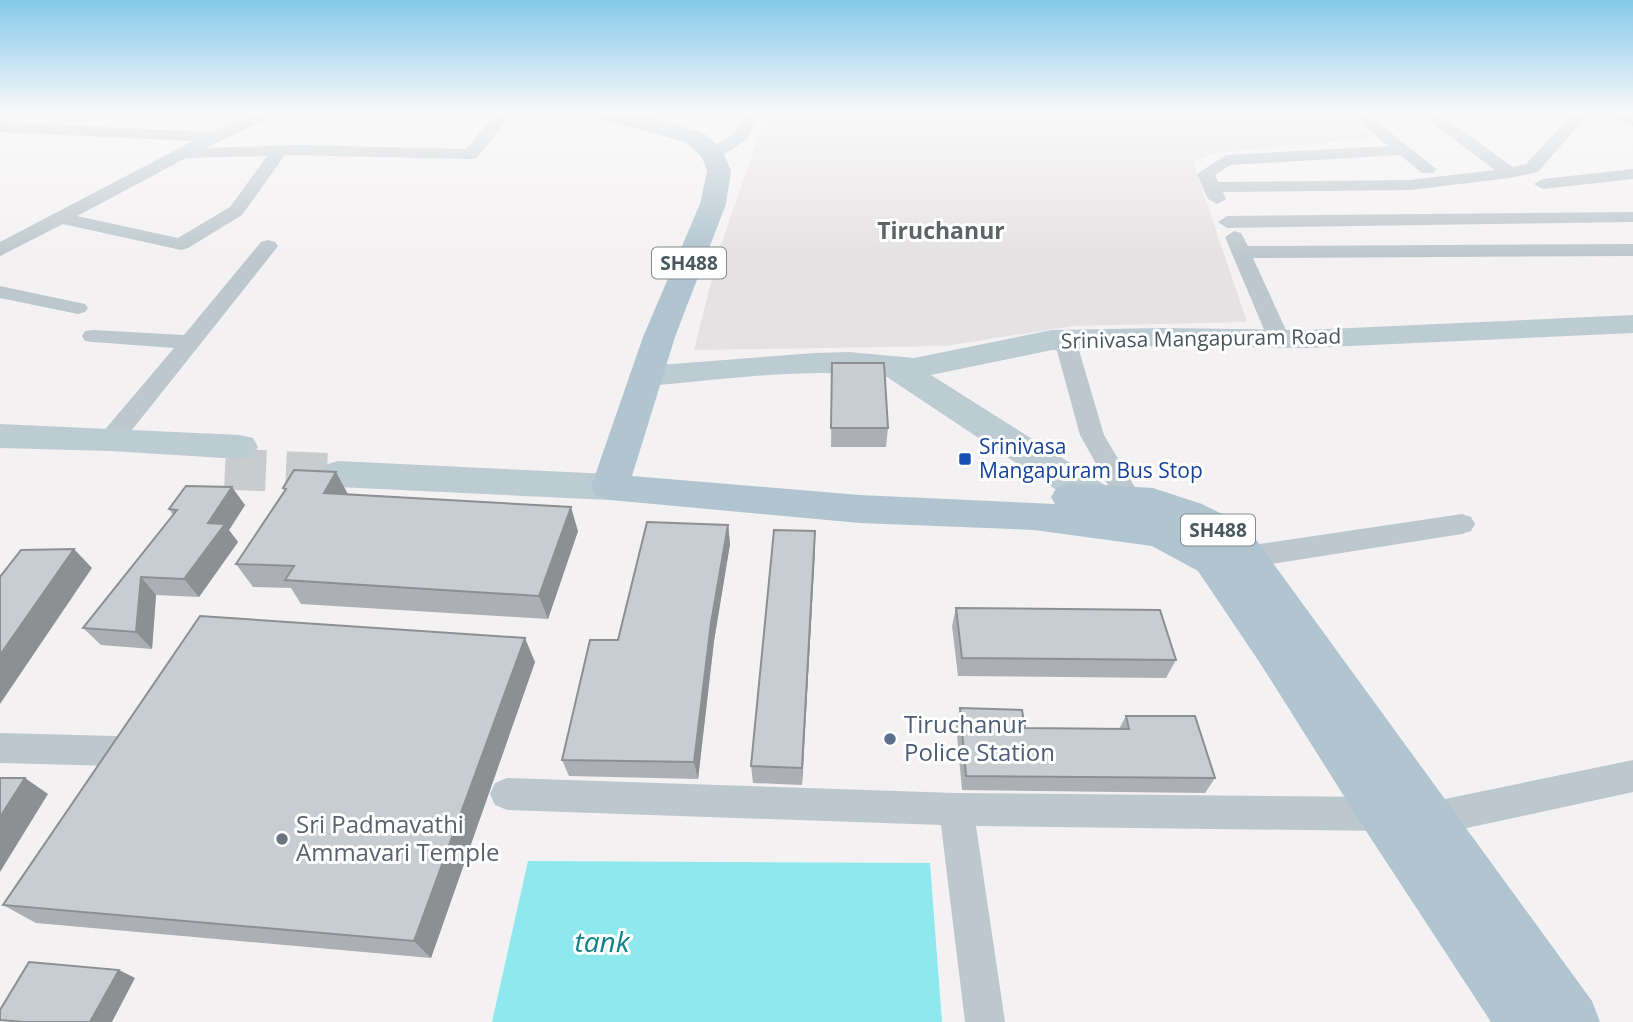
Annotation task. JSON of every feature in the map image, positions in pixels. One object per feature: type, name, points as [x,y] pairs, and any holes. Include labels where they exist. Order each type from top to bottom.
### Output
[{"type":"main road","name":"SH488","points":[[614,476],[659,337],[713,204],[719,171],[715,160]]},
{"type":"main road","name":"SH488","points":[[614,476],[1153,502],[1188,514],[1232,537],[1571,1022]]},
{"type":"main road","name":"SH488","points":[[614,476],[860,509],[1034,516],[1160,532],[1212,560],[1276,650],[1526,1022]]},
{"type":"street","points":[[0,250],[171,160]]},
{"type":"street","points":[[60,218],[181,244],[236,211],[273,160]]},
{"type":"street","points":[[1231,160],[1226,160],[1206,174],[1279,339]]},
{"type":"street","points":[[1416,160],[1428,169]]},
{"type":"street","points":[[1491,160],[1510,173]]},
{"type":"street","points":[[1212,187],[1410,185],[1510,173],[1532,168],[1540,160]]},
{"type":"street","points":[[1543,184],[1633,174]]},
{"type":"street","points":[[1227,222],[1633,217]]},
{"type":"street","points":[[111,439],[268,246]]},
{"type":"street","points":[[1240,252],[1633,250]]},
{"type":"street","points":[[0,292],[78,308]]},
{"type":"street","name":"Srinivasa Mangapuram Road","points":[[646,376],[839,362],[914,368],[1065,340],[1161,337],[1279,339],[1633,324]]},
{"type":"street","points":[[93,336],[189,342]]},
{"type":"street","points":[[1065,340],[1114,500]]},
{"type":"street","points":[[897,368],[1114,500]]},
{"type":"street","points":[[0,436],[111,439],[233,458],[0,461]]},
{"type":"street","points":[[345,463],[614,476]]},
{"type":"street","points":[[1246,557],[1462,524]]},
{"type":"street","points":[[0,748],[116,751]]},
{"type":"street","points":[[1430,820],[1633,776]]},
{"type":"street","points":[[508,794],[956,809],[1384,814]]},
{"type":"street","points":[[956,809],[985,1022]]},
{"type":"shaded area","points":[[750,160],[1198,160],[1193,162],[1247,322],[1073,326],[945,346],[694,350],[720,247]]},
{"type":"water","name":"tank","points":[[528,861],[930,863],[942,1022],[492,1022]]},
{"type":"building","points":[[832,363],[884,363],[888,428],[831,428]]},
{"type":"building","points":[[294,470],[336,472],[324,493],[571,507],[539,596],[285,580],[294,566],[236,564],[286,489],[283,488]]},
{"type":"building","points":[[186,486],[232,487],[208,523],[225,524],[184,579],[141,577],[136,632],[83,628],[177,510],[169,509]]},
{"type":"building","points":[[647,522],[728,525],[711,623],[694,762],[562,760],[590,640],[618,640]]},
{"type":"building","points":[[774,530],[815,531],[802,768],[751,766]]},
{"type":"building","points":[[74,549],[0,655],[0,577],[21,550]]},
{"type":"building","points":[[956,608],[1160,610],[1176,660],[962,658]]},
{"type":"building","name":"Sri Padmavathi Ammavari Temple","points":[[200,616],[525,638],[414,941],[3,905]]},
{"type":"building","points":[[960,708],[1022,710],[1025,728],[1129,729],[1126,716],[1195,716],[1215,778],[966,776]]},
{"type":"building","points":[[0,778],[25,778],[0,817]]},
{"type":"building","points":[[29,962],[119,970],[90,1022],[0,1020],[0,1010]]},
{"type":"tunnel","points":[[225,469],[338,474]]},
{"type":"place","name":"Srinivasa Mangapuram Bus Stop","points":[[965,459]]},
{"type":"place","name":"Tiruchanur Police Station","points":[[890,739]]},
{"type":"place","name":"Sri Padmavathi Ammavari Temple","points":[[282,839]]},
{"type":"district","name":"Tiruchanur","points":[[941,231]]}]
